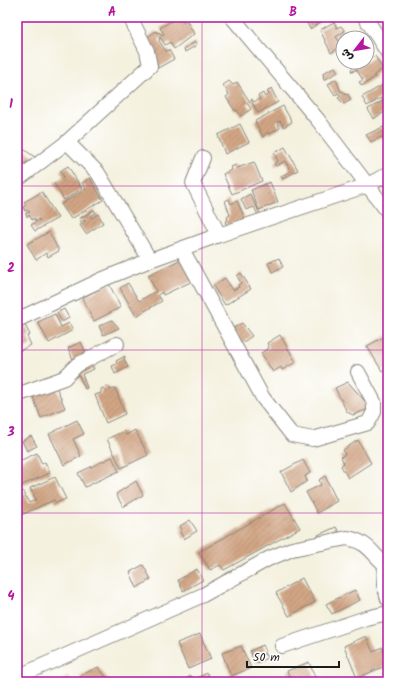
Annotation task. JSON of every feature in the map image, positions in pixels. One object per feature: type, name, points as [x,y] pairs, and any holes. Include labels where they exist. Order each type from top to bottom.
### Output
[{"type":"street","points":[[17,180],[68,142],[150,66],[146,51],[130,17]]},
{"type":"street","points":[[232,17],[318,120],[388,212]]},
{"type":"street","points":[[365,17],[388,53]]},
{"type":"street","points":[[68,142],[98,174],[150,260]]},
{"type":"street","points":[[203,158],[193,183],[219,234]]},
{"type":"street","points":[[17,320],[101,280],[150,260],[219,234],[368,184],[388,174]]},
{"type":"street","points":[[182,249],[263,398],[292,435],[313,439],[368,423],[374,412],[374,402],[358,372]]},
{"type":"street","points":[[17,395],[64,378],[77,365],[117,344]]},
{"type":"street","points":[[17,676],[196,599],[268,559],[292,548],[348,538],[356,539],[369,547],[387,566],[384,585],[388,599]]},
{"type":"street","points":[[282,646],[366,618],[388,614]]},
{"type":"building","points":[[281,17],[290,17],[284,21]]},
{"type":"building","points":[[309,17],[318,17],[321,22],[310,29],[306,21],[310,18]]},
{"type":"building","points":[[176,18],[178,21],[182,19],[185,23],[187,21],[194,34],[174,49],[170,42],[165,45],[160,37],[159,41],[166,51],[169,50],[174,59],[158,68],[154,61],[156,60],[150,50],[148,37],[156,31],[162,35],[164,34],[160,28]]},
{"type":"building","points":[[334,22],[337,28],[341,26],[344,30],[335,30],[335,50],[331,53],[320,30]]},
{"type":"building","points":[[195,42],[197,45],[185,52],[184,49]]},
{"type":"building","points":[[375,56],[383,69],[362,86],[359,82],[363,80],[357,70],[375,70]]},
{"type":"building","points":[[335,67],[335,70],[338,72],[324,80],[323,73]]},
{"type":"building","points":[[336,79],[341,92],[343,91],[346,95],[348,94],[351,100],[344,104],[338,98],[341,96],[339,93],[335,95],[328,84]]},
{"type":"building","points":[[229,81],[233,85],[237,82],[250,102],[247,103],[251,109],[241,116],[237,110],[235,111],[226,97],[229,94],[223,85]]},
{"type":"building","points":[[388,82],[388,110],[373,119],[368,109],[383,101],[381,98],[367,106],[362,97]]},
{"type":"building","points":[[271,88],[278,102],[258,113],[251,100],[252,99],[254,102],[260,99],[258,96],[263,93],[265,97],[269,94],[267,92]]},
{"type":"building","points":[[283,106],[292,122],[284,127],[280,121],[277,122],[280,128],[269,134],[268,132],[263,137],[255,121]]},
{"type":"building","points":[[240,124],[249,142],[225,154],[218,135]]},
{"type":"building","points":[[383,127],[388,139],[381,137],[371,142],[366,135]]},
{"type":"building","points":[[18,145],[36,158],[20,166],[17,162]]},
{"type":"building","points":[[285,147],[298,170],[283,179],[281,176],[289,172],[288,166],[285,161],[276,166],[274,164],[278,161],[274,153]]},
{"type":"building","points":[[254,162],[262,181],[232,194],[223,174],[232,170],[231,167],[236,165],[237,168]]},
{"type":"building","points":[[68,166],[82,189],[64,200],[54,183],[64,177],[60,171]]},
{"type":"building","points":[[90,178],[103,200],[71,219],[61,204],[86,189],[82,183]]},
{"type":"building","points":[[270,182],[278,202],[259,210],[251,190]]},
{"type":"building","points":[[42,192],[58,218],[35,231],[31,225],[40,220],[35,221],[34,218],[32,220],[29,215],[27,217],[26,213],[30,212],[27,210],[25,211],[23,207],[26,205],[24,202]]},
{"type":"building","points":[[250,194],[260,214],[258,215],[254,207],[246,210],[241,199]]},
{"type":"building","points":[[229,199],[231,204],[237,201],[247,223],[239,227],[236,221],[227,226],[225,222],[228,220],[227,217],[230,215],[225,201]]},
{"type":"building","points":[[94,210],[96,213],[90,216],[92,218],[98,214],[103,223],[86,234],[80,225],[86,221],[81,222],[79,219]]},
{"type":"building","points":[[49,232],[59,251],[48,257],[46,253],[36,260],[27,244]]},
{"type":"building","points":[[184,258],[195,280],[163,295],[162,292],[158,295],[162,301],[136,316],[120,288],[128,283],[139,301],[156,291],[148,275]]},
{"type":"building","points":[[279,258],[283,267],[272,272],[268,263]]},
{"type":"building","points":[[241,273],[251,289],[225,305],[213,286],[225,278],[233,290],[239,287],[238,285],[241,283],[237,276]]},
{"type":"building","points":[[109,284],[121,307],[94,321],[82,298]]},
{"type":"building","points":[[64,309],[69,318],[62,322],[57,313]]},
{"type":"building","points":[[55,314],[61,327],[69,323],[73,330],[49,343],[38,322]]},
{"type":"building","points":[[112,320],[119,328],[103,335],[99,326]]},
{"type":"building","points":[[24,323],[30,335],[27,336],[31,345],[17,352],[17,327]]},
{"type":"building","points":[[242,323],[252,336],[242,343],[232,329]]},
{"type":"building","points":[[280,335],[296,362],[282,370],[281,367],[273,372],[261,353],[269,348],[267,343]]},
{"type":"building","points":[[388,335],[388,368],[382,371],[367,346]]},
{"type":"building","points":[[81,342],[87,355],[74,362],[68,348]]},
{"type":"building","points":[[125,356],[124,359],[128,367],[115,374],[112,366],[117,364],[116,361]]},
{"type":"building","points":[[91,362],[94,369],[82,374],[87,388],[85,389],[77,371]]},
{"type":"building","points":[[348,382],[371,408],[353,415],[347,412],[335,388]]},
{"type":"building","points":[[55,384],[65,408],[41,418],[32,394]]},
{"type":"building","points":[[108,386],[111,390],[115,388],[125,414],[106,423],[95,395],[101,393],[101,389]]},
{"type":"building","points":[[77,420],[84,434],[73,439],[81,456],[64,465],[49,434]]},
{"type":"building","points":[[135,430],[148,455],[121,468],[107,439],[124,431],[126,435]]},
{"type":"building","points":[[31,436],[37,446],[27,451],[22,441]]},
{"type":"building","points":[[358,440],[371,463],[348,478],[341,466],[344,463],[341,457],[345,454],[343,450]]},
{"type":"building","points":[[37,453],[42,464],[45,462],[50,473],[20,486],[17,479],[17,462]]},
{"type":"building","points":[[112,457],[119,471],[85,487],[78,473]]},
{"type":"building","points":[[303,460],[310,473],[305,476],[307,481],[291,492],[281,472]]},
{"type":"building","points":[[325,476],[337,501],[317,513],[306,492],[321,485],[319,480]]},
{"type":"building","points":[[55,477],[66,499],[56,503],[54,500],[21,515],[17,508],[17,494],[23,491],[29,503],[36,500],[30,488]]},
{"type":"building","points":[[136,481],[143,495],[123,507],[116,494]]},
{"type":"building","points":[[285,503],[300,528],[224,570],[220,565],[210,570],[199,552]]},
{"type":"building","points":[[190,520],[197,531],[184,539],[180,532],[182,530],[180,526]]},
{"type":"building","points":[[336,527],[341,536],[322,541],[318,535]]},
{"type":"building","points":[[143,565],[151,579],[137,588],[130,572]]},
{"type":"building","points":[[197,569],[203,580],[183,591],[178,580]]},
{"type":"building","points":[[302,578],[315,602],[289,616],[276,593]]},
{"type":"building","points":[[355,590],[360,600],[332,614],[326,604]]},
{"type":"building","points":[[200,634],[211,659],[188,669],[177,643]]},
{"type":"building","points":[[366,636],[373,652],[382,647],[388,660],[388,665],[357,678],[344,646]]},
{"type":"building","points":[[263,645],[266,652],[253,658],[250,651]]},
{"type":"building","points":[[241,646],[251,668],[231,676],[222,653]]},
{"type":"building","points":[[265,654],[267,658],[257,663],[255,658]]},
{"type":"building","points":[[309,662],[317,682],[292,682],[287,671]]},
{"type":"building","points":[[98,667],[110,682],[83,682],[80,676]]},
{"type":"building","points":[[207,673],[211,680],[198,682],[197,678]]},
{"type":"building","points":[[68,676],[72,682],[59,682]]},
{"type":"building","points":[[191,676],[194,682],[189,682],[187,678]]}]
